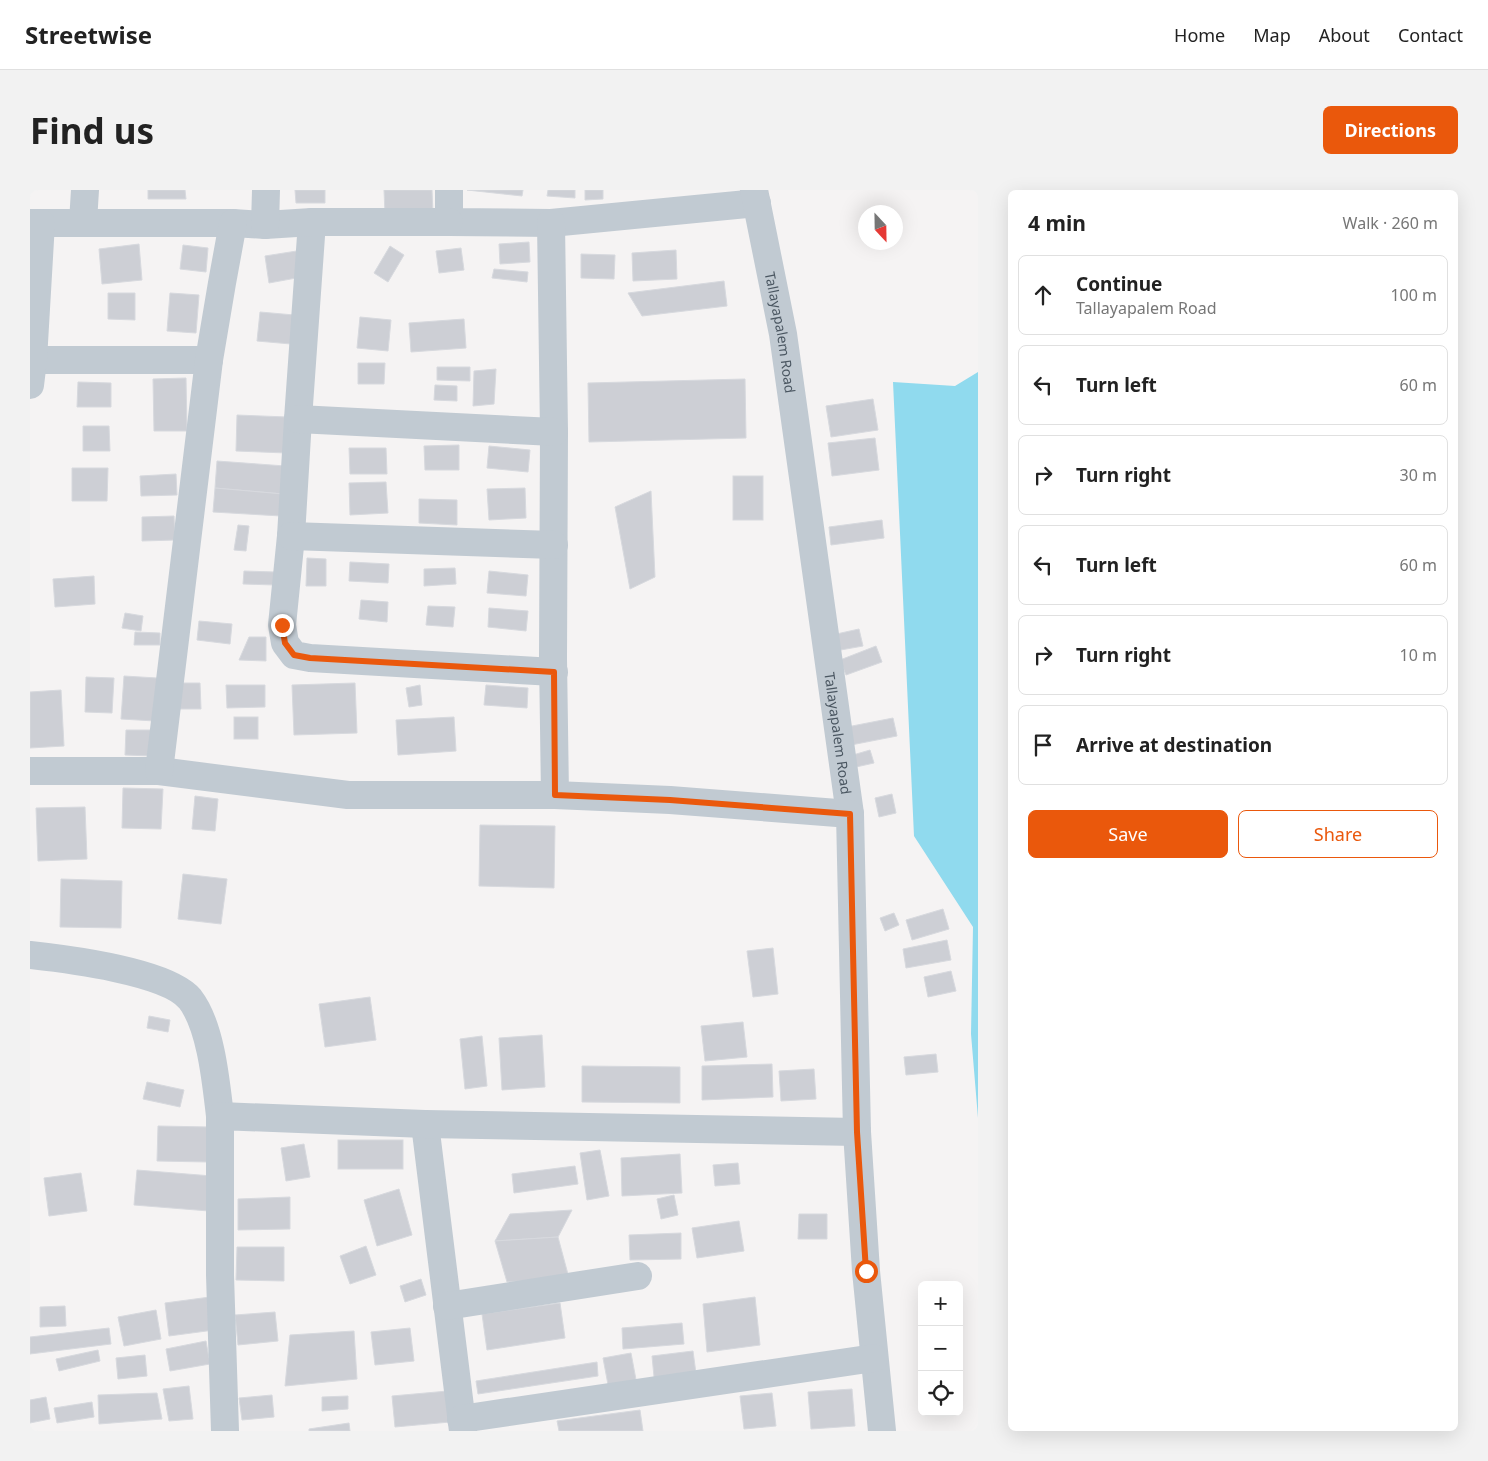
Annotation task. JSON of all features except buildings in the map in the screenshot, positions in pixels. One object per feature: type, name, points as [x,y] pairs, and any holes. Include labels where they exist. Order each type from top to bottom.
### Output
[{"type":"street","points":[[83,222],[85,190]]},
{"type":"street","points":[[265,225],[266,190]]},
{"type":"street","points":[[449,190],[449,222]]},
{"type":"street","points":[[209,360],[31,368],[35,223],[234,223],[265,225],[312,222],[551,223],[755,197]]},
{"type":"street","name":"Tallayapalem Road","points":[[755,197],[783,334],[850,814],[857,1132],[866,1271],[882,1431]]},
{"type":"street","points":[[312,222],[291,536],[282,625],[285,643],[294,655],[310,658],[554,672]]},
{"type":"street","points":[[159,771],[209,360],[234,223]]},
{"type":"street","points":[[551,223],[554,432],[555,795]]},
{"type":"street","points":[[298,419],[554,432]]},
{"type":"street","points":[[291,536],[554,545]]},
{"type":"street","points":[[30,772],[159,771],[348,795],[555,795],[670,800],[850,814]]},
{"type":"street","points":[[30,956],[89,963],[151,977],[177,987],[190,999],[203,1024],[211,1053],[220,1116],[220,1275],[225,1431]]},
{"type":"street","points":[[220,1116],[426,1124],[857,1132]]},
{"type":"street","points":[[426,1124],[462,1425],[874,1358]]},
{"type":"street","points":[[447,1306],[638,1276]]},
{"type":"water","points":[[978,372],[978,1118],[971,1034],[973,927],[914,836],[893,382],[955,386]]},
{"type":"route","points":[[282,625],[285,643],[294,655],[310,658],[554,672],[555,795],[670,800],[850,814],[857,1132],[866,1271]]}]
